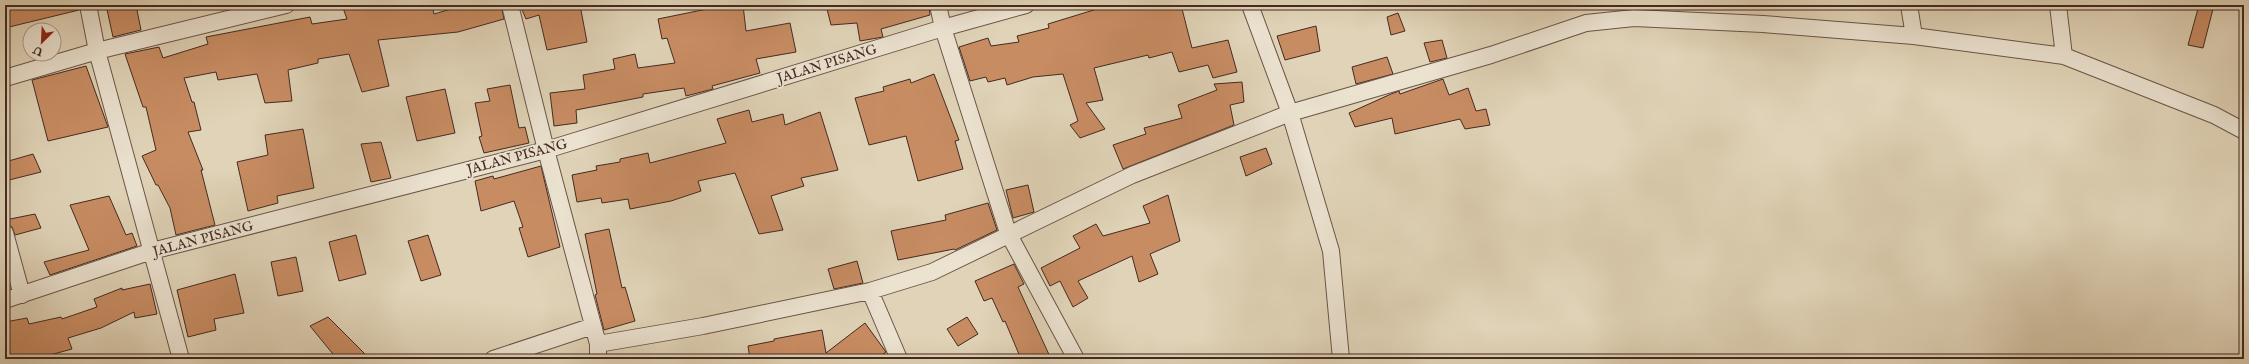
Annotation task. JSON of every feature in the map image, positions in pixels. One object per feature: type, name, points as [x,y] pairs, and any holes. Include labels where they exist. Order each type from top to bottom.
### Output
[{"type":"street","points":[[88,5],[98,51],[181,359]]},
{"type":"street","points":[[5,78],[98,51],[286,5]]},
{"type":"street","points":[[510,5],[546,150],[594,326],[598,351],[703,326],[870,291],[932,272],[1008,233],[1132,175],[1290,113],[1492,55],[1586,23],[1633,12],[1914,36],[2064,56],[2214,115],[2244,131]]},
{"type":"street","points":[[938,5],[943,28],[1008,233],[1075,357]]},
{"type":"street","name":"JALAN PISANG","points":[[5,300],[152,251],[546,150],[943,28],[1026,5]]},
{"type":"street","points":[[1250,5],[1290,113],[1331,251],[1341,359]]},
{"type":"street","points":[[1909,5],[1914,36]]},
{"type":"street","points":[[2058,5],[2064,56]]},
{"type":"street","points":[[5,233],[22,295]]},
{"type":"street","points":[[870,291],[899,359]]},
{"type":"street","points":[[493,359],[594,326]]},
{"type":"building","points":[[5,5],[78,5],[79,10],[30,22],[22,22],[22,24],[5,28]]},
{"type":"building","points":[[106,5],[136,5],[141,30],[113,37]]},
{"type":"building","points":[[342,5],[432,5],[434,14],[465,5],[501,5],[504,19],[458,32],[378,40],[389,86],[362,92],[349,54],[318,59],[318,63],[288,70],[292,101],[265,103],[257,74],[218,80],[216,72],[184,78],[192,102],[194,102],[201,130],[188,132],[203,170],[201,170],[215,225],[176,235],[170,208],[158,185],[156,185],[142,156],[156,150],[146,107],[143,107],[125,54],[159,47],[163,58],[208,44],[206,37],[310,17],[312,24],[347,19]]},
{"type":"building","points":[[520,5],[580,5],[587,42],[547,50],[539,15],[526,19]]},
{"type":"building","points":[[706,5],[743,5],[746,31],[790,23],[796,52],[756,59],[760,73],[712,86],[713,89],[686,96],[684,88],[643,94],[643,97],[576,110],[577,123],[554,126],[550,93],[585,89],[583,75],[615,69],[613,59],[635,54],[638,68],[675,63],[667,38],[662,39],[658,19],[707,9]]},
{"type":"building","points":[[826,5],[929,5],[930,15],[881,29],[883,37],[860,41],[857,23],[831,25]]},
{"type":"building","points":[[1110,5],[1181,5],[1192,48],[1228,40],[1237,72],[1213,78],[1208,65],[1179,72],[1172,52],[1149,58],[1148,55],[1094,68],[1103,100],[1086,103],[1105,129],[1080,138],[1070,125],[1078,121],[1063,74],[1033,77],[1007,85],[1005,78],[988,82],[986,77],[970,81],[959,47],[988,38],[991,46],[1019,42],[1017,36],[1049,28],[1048,24]]},
{"type":"building","points":[[2199,5],[2214,5],[2203,48],[2188,45]]},
{"type":"building","points":[[1398,13],[1405,31],[1391,35],[1387,17]]},
{"type":"building","points":[[1316,26],[1320,51],[1285,60],[1277,36]]},
{"type":"building","points":[[1442,40],[1447,58],[1430,62],[1424,43]]},
{"type":"building","points":[[1387,57],[1393,74],[1356,84],[1352,67]]},
{"type":"building","points":[[86,66],[108,127],[48,141],[32,80]]},
{"type":"building","points":[[934,74],[959,140],[955,141],[963,169],[918,181],[906,136],[869,145],[855,98],[884,91],[883,87],[910,79],[911,83]]},
{"type":"building","points":[[1443,79],[1449,95],[1468,88],[1476,111],[1486,109],[1490,125],[1465,129],[1460,119],[1395,134],[1392,118],[1355,127],[1349,113],[1399,91],[1400,94]]},
{"type":"building","points":[[1242,82],[1244,102],[1230,105],[1234,125],[1123,169],[1113,145],[1146,134],[1144,128],[1182,118],[1178,105],[1217,90],[1214,84]]},
{"type":"building","points":[[510,85],[519,128],[525,127],[529,143],[484,153],[479,137],[482,136],[475,103],[490,101],[487,89]]},
{"type":"building","points":[[445,89],[455,133],[417,141],[406,97]]},
{"type":"building","points":[[749,110],[752,122],[783,114],[785,125],[820,112],[838,170],[801,178],[804,186],[771,196],[783,230],[759,234],[735,173],[698,181],[701,191],[671,201],[630,209],[628,199],[602,203],[601,198],[577,202],[572,175],[597,170],[596,166],[620,162],[620,159],[648,153],[650,163],[726,143],[717,119]]},
{"type":"building","points":[[303,129],[314,188],[277,196],[278,203],[248,211],[237,162],[268,155],[265,135]]},
{"type":"building","points":[[381,142],[391,178],[371,182],[361,144]]},
{"type":"building","points":[[1266,148],[1272,164],[1246,176],[1240,157]]},
{"type":"building","points":[[33,154],[41,172],[5,181],[5,162]]},
{"type":"building","points":[[541,166],[560,247],[528,257],[519,228],[523,227],[514,201],[481,211],[475,181],[493,176],[494,179]]},
{"type":"building","points":[[1028,185],[1034,212],[1013,218],[1006,190]]},
{"type":"building","points":[[1168,195],[1180,241],[1150,254],[1158,274],[1139,282],[1132,256],[1078,281],[1088,298],[1073,307],[1060,281],[1050,286],[1041,268],[1080,248],[1073,236],[1096,224],[1103,236],[1150,223],[1143,206]]},
{"type":"building","points":[[109,196],[126,235],[132,233],[137,246],[50,275],[44,262],[89,250],[70,205]]},
{"type":"building","points":[[988,203],[997,230],[955,250],[898,260],[891,231],[946,220],[945,215]]},
{"type":"building","points":[[35,214],[41,228],[15,235],[12,227],[5,224],[5,220]]},
{"type":"building","points":[[609,229],[622,288],[625,287],[635,321],[604,330],[595,295],[597,294],[585,234]]},
{"type":"building","points":[[356,235],[366,274],[339,281],[329,242]]},
{"type":"building","points":[[428,235],[441,275],[421,281],[408,241]]},
{"type":"building","points":[[296,257],[303,291],[278,296],[271,262]]},
{"type":"building","points":[[857,261],[863,283],[834,289],[828,269]]},
{"type":"building","points":[[1014,264],[1024,284],[1018,287],[1051,359],[1021,359],[1005,321],[1003,322],[992,298],[984,301],[975,281]]},
{"type":"building","points":[[235,274],[244,313],[214,319],[216,330],[188,337],[177,290]]},
{"type":"building","points":[[150,284],[157,314],[135,318],[134,312],[101,328],[68,338],[72,349],[39,358],[5,359],[5,322],[27,318],[29,324],[61,317],[62,319],[97,307],[94,299],[122,288],[122,290]]},
{"type":"building","points":[[328,317],[370,359],[337,359],[310,326]]},
{"type":"building","points":[[967,317],[978,334],[958,346],[947,329]]},
{"type":"building","points":[[865,323],[886,352],[877,359],[847,359],[845,357],[832,359],[750,359],[748,346],[774,341],[774,339],[822,330],[826,353]]}]
